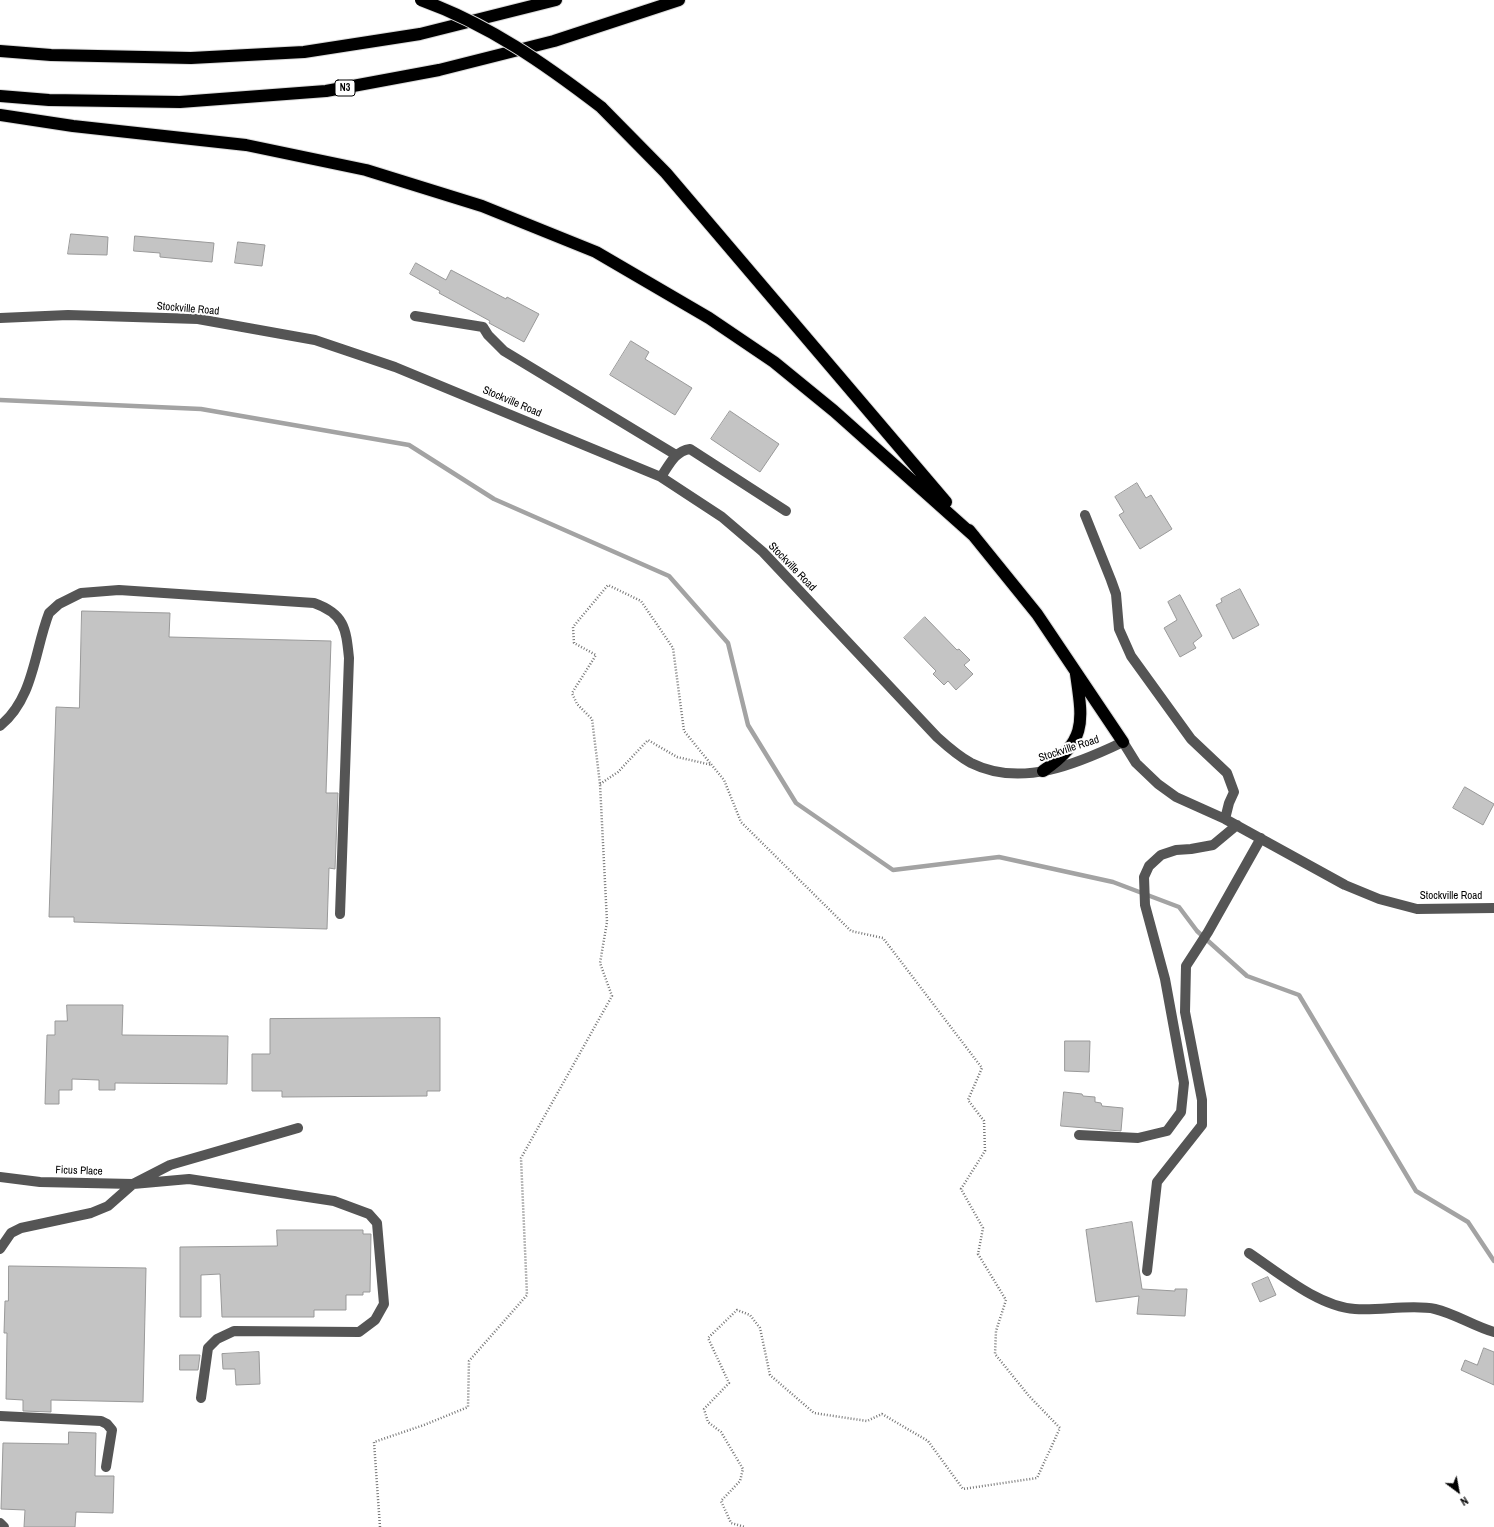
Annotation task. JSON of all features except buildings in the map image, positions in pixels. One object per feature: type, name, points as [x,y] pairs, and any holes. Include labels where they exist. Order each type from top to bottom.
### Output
[{"type":"highway","points":[[421,0],[441,7],[500,36],[555,71],[601,107],[666,173],[974,536],[1037,614],[1122,742]]},
{"type":"highway","points":[[0,51],[51,55],[191,58],[304,52],[420,34],[556,0]]},
{"type":"highway","name":"N3","points":[[0,96],[49,100],[180,102],[326,91],[439,70],[546,43],[679,0]]},
{"type":"highway","points":[[0,115],[73,126],[246,145],[366,170],[482,206],[596,252],[709,318],[774,362],[834,410],[974,536]]},
{"type":"highway","points":[[1043,771],[1065,753],[1075,741],[1080,728],[1081,706],[1076,671]]},
{"type":"street","name":"Stockville Road","points":[[0,318],[68,315],[198,319],[315,340],[395,367],[661,478],[722,517],[763,552],[937,737],[956,753],[972,763],[997,772],[1021,774],[1043,771],[1084,759],[1122,742],[1136,763],[1158,784],[1176,796],[1238,825],[1345,885],[1379,899],[1416,909],[1494,908]]},
{"type":"street","points":[[415,316],[483,327],[488,335],[504,351],[676,455]]},
{"type":"street","points":[[661,478],[676,455],[682,450],[690,449],[786,511]]},
{"type":"street","points":[[1085,516],[1116,594],[1119,629],[1130,656],[1191,739],[1228,773],[1234,792],[1228,803],[1226,819]]},
{"type":"street","points":[[0,726],[16,710],[28,686],[50,613],[59,604],[81,593],[120,590],[314,603],[323,606],[335,613],[343,622],[347,636],[349,658],[340,914]]},
{"type":"street","points":[[1079,1135],[1138,1138],[1167,1131],[1181,1112],[1184,1083],[1165,979],[1145,905],[1144,877],[1149,866],[1161,855],[1176,850],[1213,845],[1238,825]]},
{"type":"street","points":[[1147,1271],[1157,1182],[1202,1125],[1202,1100],[1185,1012],[1186,966],[1208,932],[1261,838]]},
{"type":"street","points":[[0,1249],[11,1233],[21,1228],[92,1213],[108,1206],[133,1184],[170,1165],[298,1128]]},
{"type":"street","name":"Ficus Place","points":[[0,1178],[40,1182],[133,1184],[189,1179],[334,1201],[369,1214],[376,1223],[384,1304],[375,1320],[359,1332],[234,1331],[217,1339],[208,1348],[201,1398]]},
{"type":"street","points":[[1249,1253],[1316,1296],[1334,1305],[1355,1310],[1433,1309],[1452,1314],[1494,1332]]},
{"type":"street","points":[[0,1416],[101,1421],[107,1424],[112,1430],[106,1467]]},
{"type":"street","points":[[0,1523],[4,1527]]},
{"type":"path","points":[[380,1527],[374,1442],[424,1425],[468,1407],[469,1361],[528,1295],[521,1158],[612,996],[600,963],[606,922],[600,784],[592,718],[577,704],[572,693],[596,655],[574,643],[573,626],[608,584],[641,601],[673,648],[684,731],[724,780],[741,822],[851,931],[883,938],[982,1068],[968,1100],[984,1121],[985,1151],[961,1189],[983,1228],[978,1254],[1006,1300],[996,1331],[995,1354],[1029,1396],[1060,1428],[1037,1478],[963,1489],[928,1441],[882,1414],[868,1421],[814,1413],[770,1375],[760,1328],[750,1315],[737,1310],[708,1338],[729,1383],[704,1409],[708,1422],[721,1432],[743,1469],[740,1481],[721,1501],[731,1523],[745,1527]]},
{"type":"path","points":[[600,784],[618,772],[648,740],[677,757],[712,765]]},
{"type":"waterway","points":[[0,400],[201,409],[409,445],[494,499],[669,576],[728,643],[748,725],[796,803],[893,870],[999,857],[1113,882],[1179,907],[1197,931],[1247,976],[1299,995],[1416,1191],[1468,1222],[1494,1261]]}]
